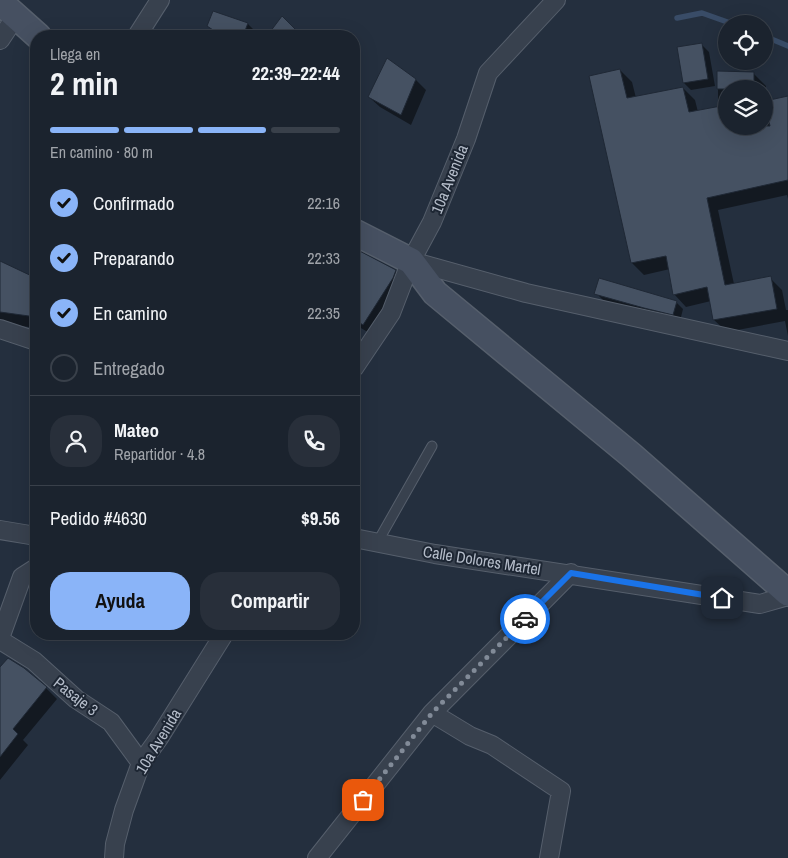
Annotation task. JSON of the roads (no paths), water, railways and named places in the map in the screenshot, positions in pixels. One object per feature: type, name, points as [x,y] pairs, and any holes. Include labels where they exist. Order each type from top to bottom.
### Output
[{"type":"main road","points":[[8,9],[31,30]]},
{"type":"main road","points":[[360,235],[411,261],[435,293],[631,455],[788,595]]},
{"type":"street","points":[[141,30],[160,0]]},
{"type":"street","name":"10a Avenida","points":[[360,359],[391,313],[411,261],[432,222],[466,139],[488,73],[556,0]]},
{"type":"street","points":[[0,40],[8,9]]},
{"type":"street","points":[[411,261],[526,293],[788,351]]},
{"type":"street","points":[[0,329],[30,339]]},
{"type":"street","points":[[0,531],[30,535]]},
{"type":"street","name":"Calle Dolores Martel","points":[[360,539],[435,554],[571,573],[760,604],[788,595]]},
{"type":"street","points":[[0,639],[22,576],[30,571]]},
{"type":"street","points":[[317,858],[432,713],[571,573]]},
{"type":"street","name":"Pasaje 3","points":[[0,639],[34,661],[76,699],[111,722],[141,763]]},
{"type":"street","name":"10a Avenida","points":[[114,858],[114,844],[141,763],[220,640]]},
{"type":"street","points":[[432,713],[470,736],[492,745],[561,790],[549,858]]},
{"type":"lane","points":[[376,543],[432,446]]},
{"type":"waterway","points":[[677,18],[702,13],[718,19]]},
{"type":"waterway","points":[[773,40],[788,46]]}]
